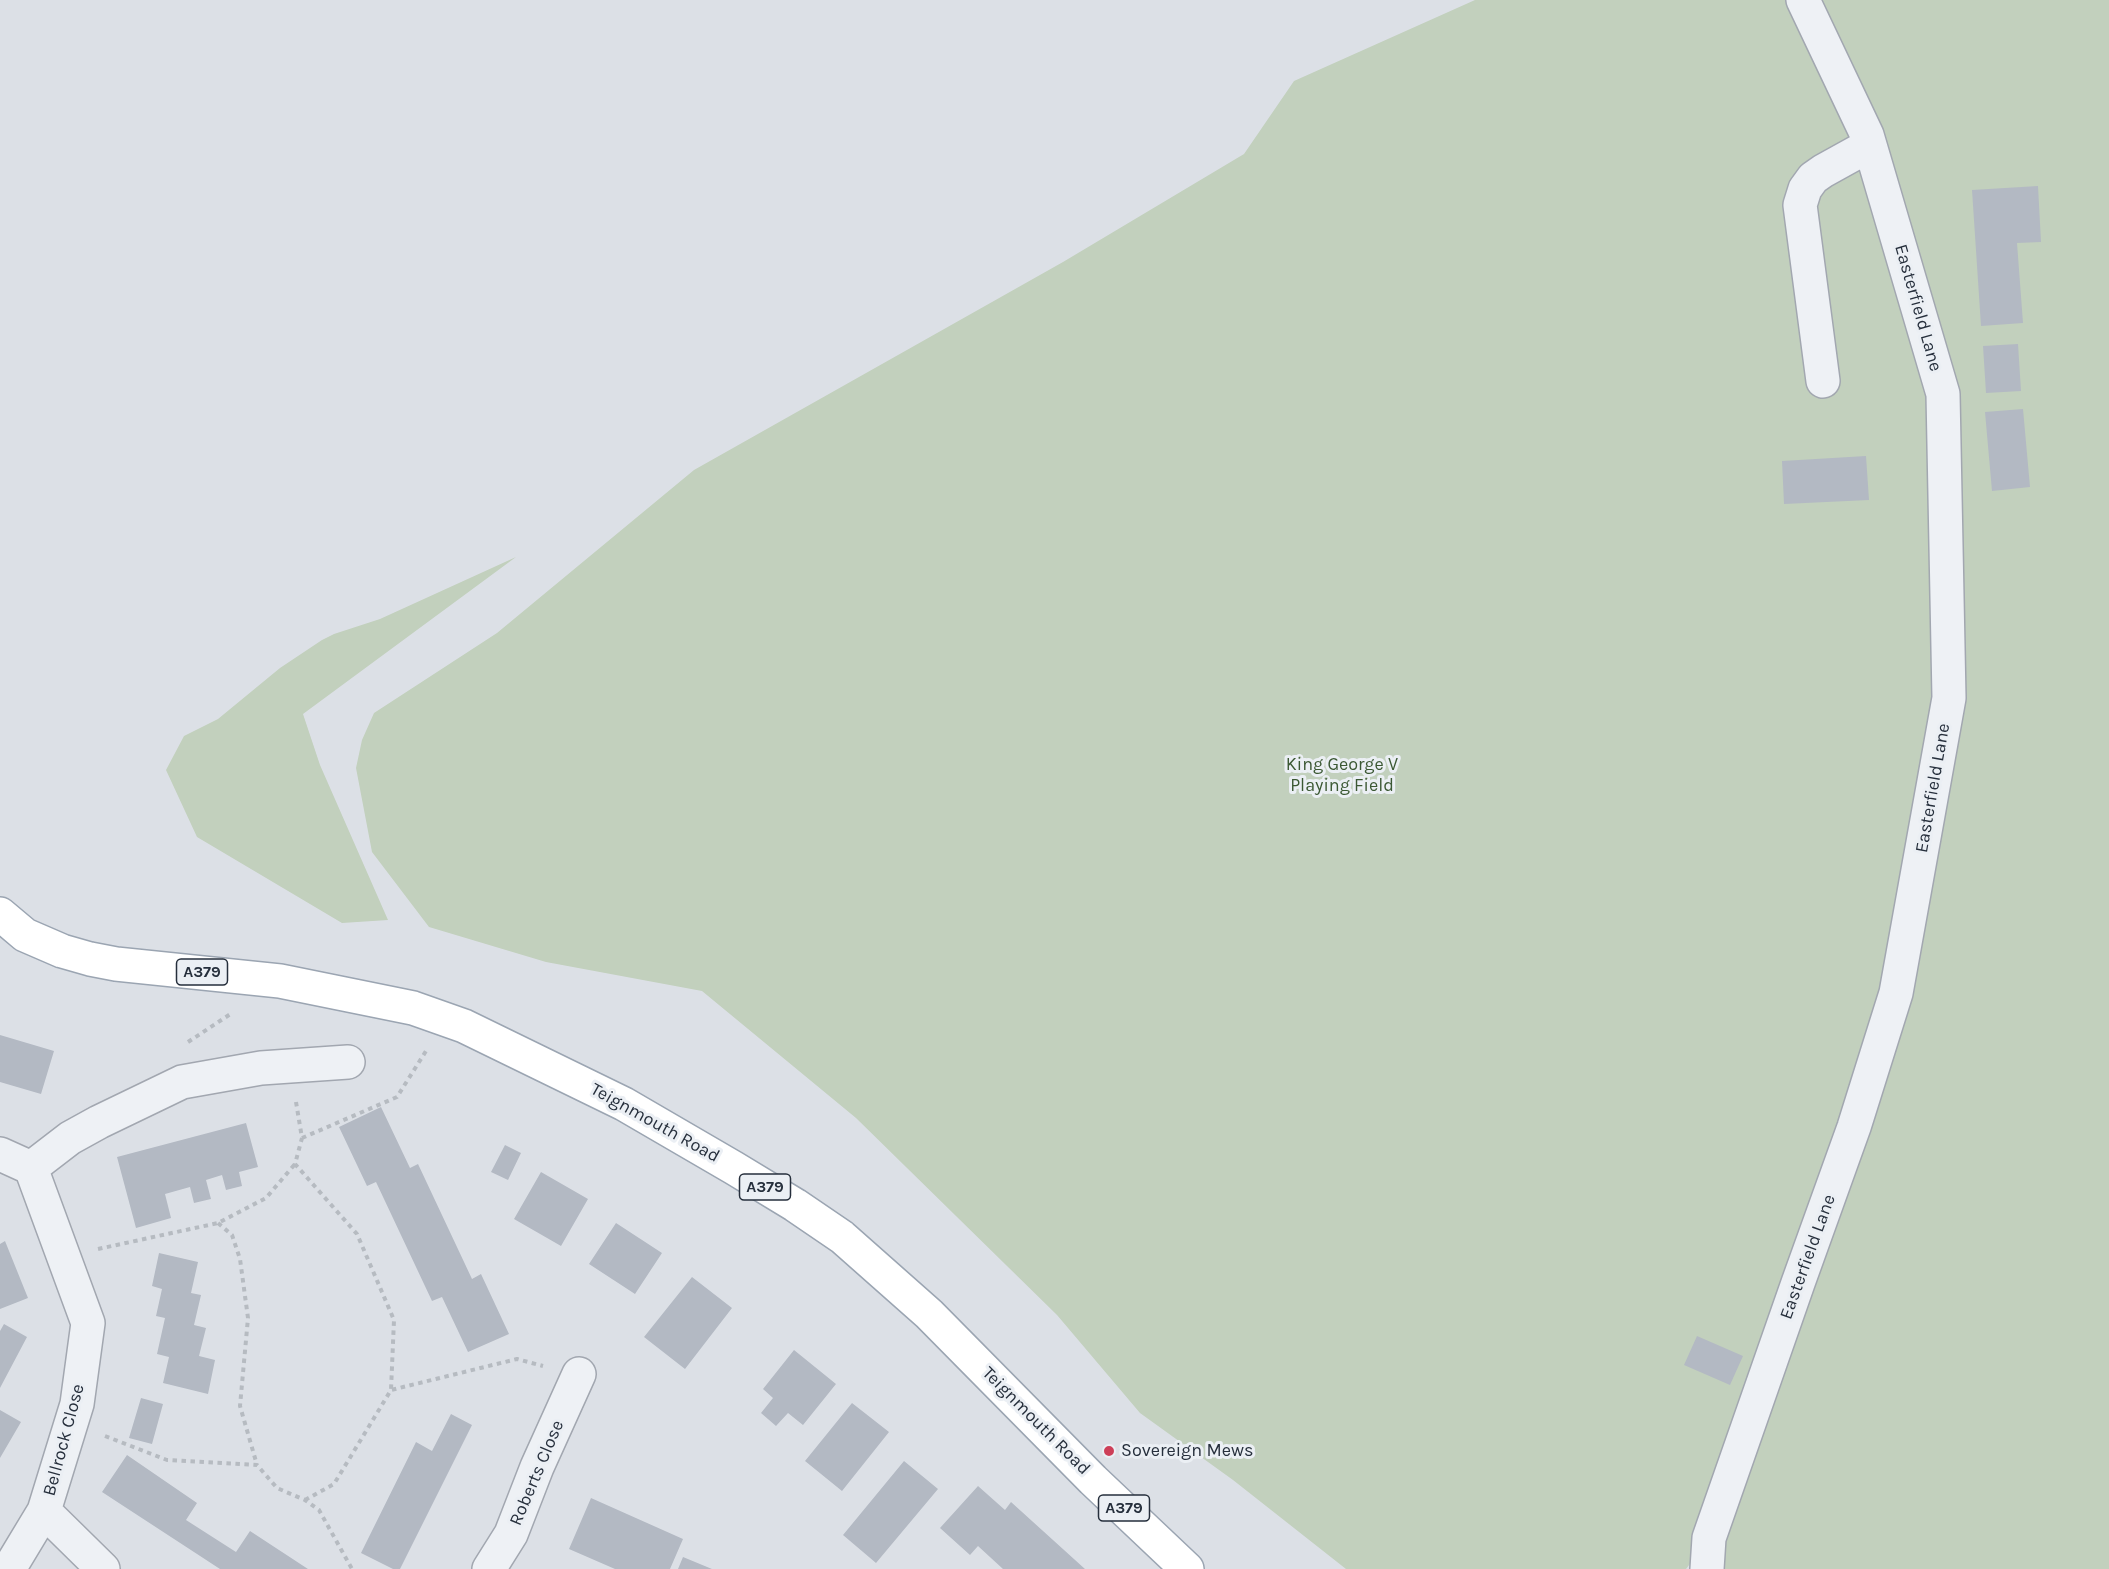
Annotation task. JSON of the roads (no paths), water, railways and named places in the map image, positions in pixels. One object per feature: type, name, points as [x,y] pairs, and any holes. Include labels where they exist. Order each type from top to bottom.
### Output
[{"type":"main road","name":"Teignmouth Road","points":[[0,914],[26,935],[62,951],[90,959],[116,964],[280,981],[413,1008],[464,1026],[540,1061],[624,1104],[735,1168],[842,1237],[929,1314],[1093,1479],[1171,1563]]},
{"type":"street","name":"Easterfield Lane","points":[[1707,1569],[1709,1538],[1854,1127],[1896,993],[1949,698],[1943,394],[1870,145],[1803,0]]},
{"type":"street","points":[[1823,381],[1800,205],[1805,189],[1813,178],[1870,145]]},
{"type":"street","points":[[0,1154],[31,1168],[69,1138],[182,1082],[261,1068],[348,1062]]},
{"type":"street","name":"Bellrock Close","points":[[9,1569],[44,1511],[77,1404],[88,1323],[31,1168]]},
{"type":"street","name":"Roberts Close","points":[[489,1569],[511,1534],[537,1467],[579,1374]]},
{"type":"street","points":[[44,1511],[103,1569]]},
{"type":"place","name":"Sovereign Mews","points":[[1109,1451]]},
{"type":"park label","name":"King George V Playing Field","points":[[1342,775]]}]
